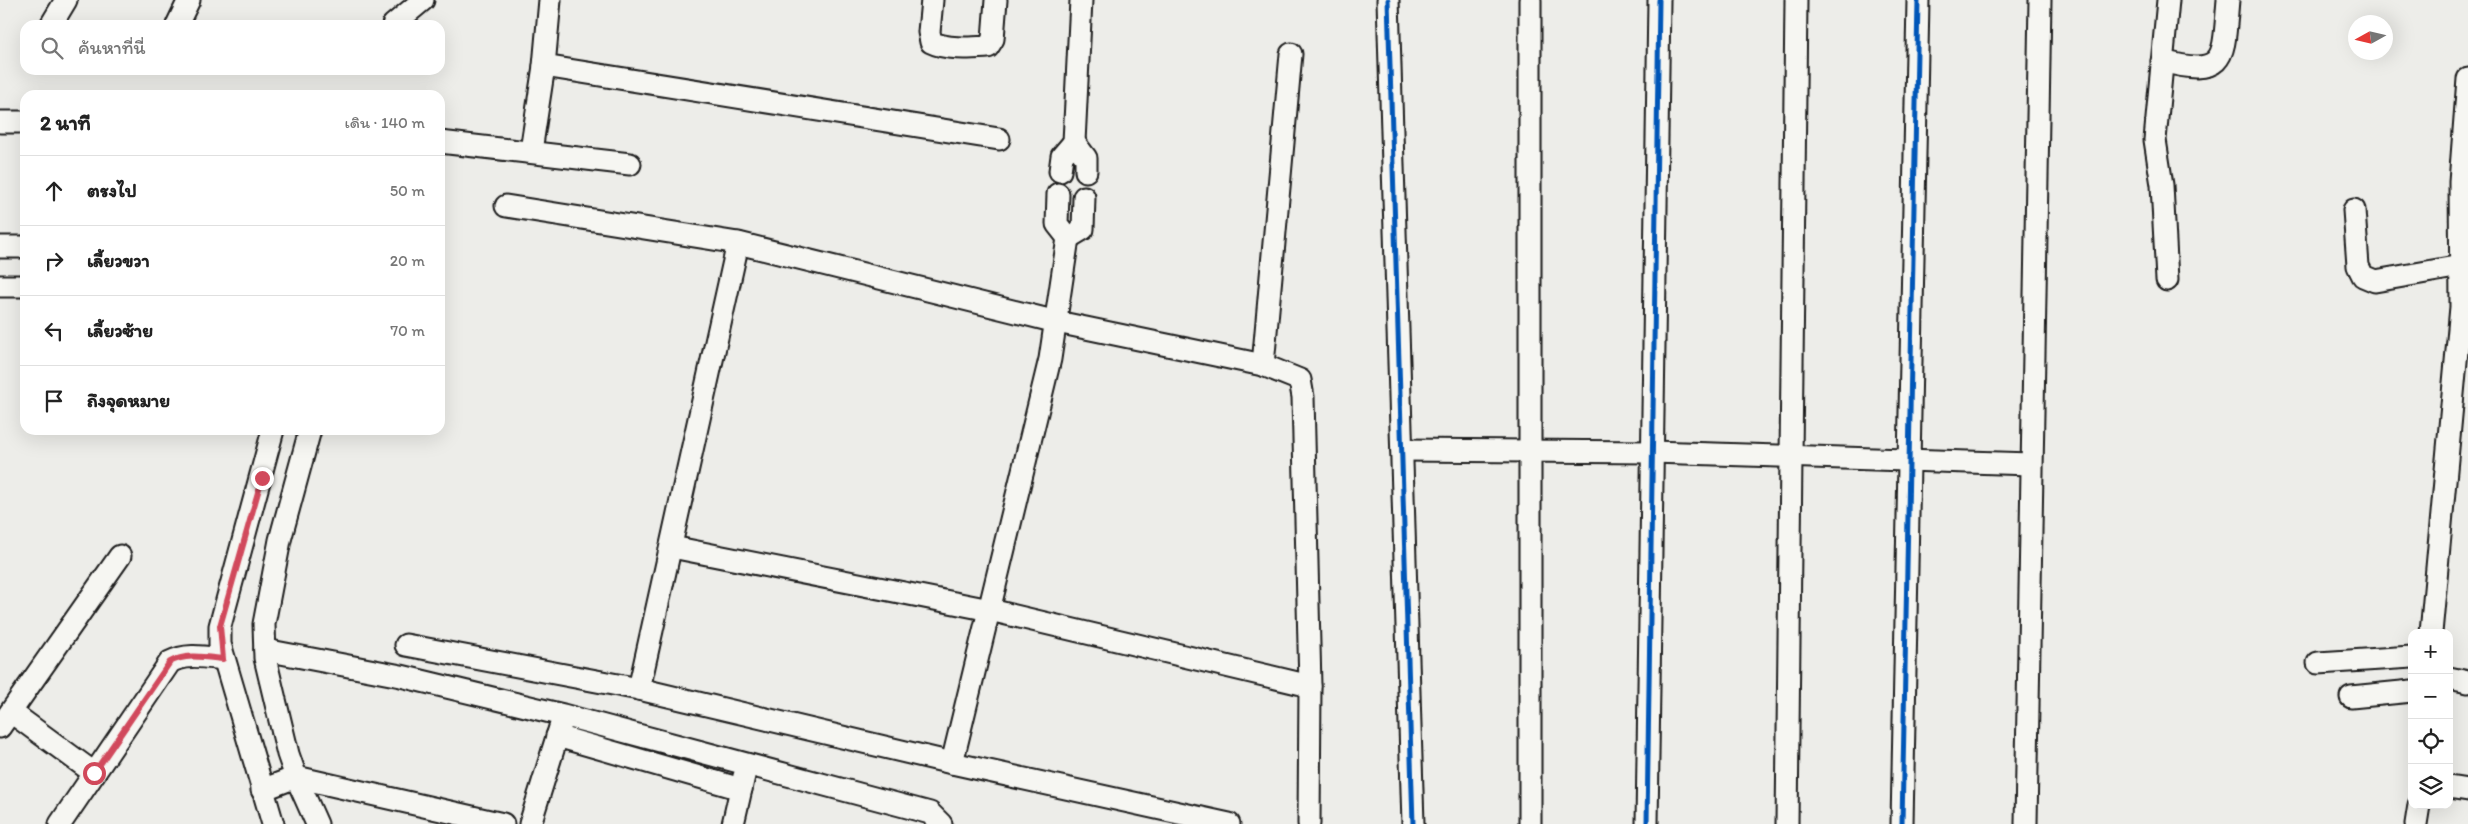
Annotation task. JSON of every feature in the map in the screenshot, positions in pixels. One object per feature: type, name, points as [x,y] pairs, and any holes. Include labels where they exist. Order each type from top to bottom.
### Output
[{"type":"street","points":[[54,20],[66,0]]},
{"type":"street","points":[[179,20],[189,0]]},
{"type":"street","points":[[399,20],[423,0]]},
{"type":"street","points":[[531,151],[544,66],[550,0]]},
{"type":"street","points":[[932,0],[929,32],[931,42],[940,46],[977,48],[988,47],[993,39],[996,0]]},
{"type":"street","points":[[1060,171],[1062,156],[1074,142],[1081,0]]},
{"type":"street","points":[[1388,0],[1413,824]]},
{"type":"street","points":[[1530,0],[1530,824]]},
{"type":"street","points":[[1648,824],[1659,0]]},
{"type":"street","points":[[1787,824],[1796,0]]},
{"type":"street","points":[[1902,824],[1918,0]]},
{"type":"street","points":[[2026,824],[2040,0]]},
{"type":"street","points":[[2167,280],[2162,185],[2155,140],[2168,0]]},
{"type":"street","points":[[2162,61],[2188,68],[2204,67],[2215,63],[2223,52],[2228,0]]},
{"type":"street","points":[[1263,365],[1291,54]]},
{"type":"street","points":[[544,66],[999,139]]},
{"type":"street","points":[[2431,629],[2461,307],[2460,182],[2468,80]]},
{"type":"street","points":[[0,122],[20,122]]},
{"type":"street","points":[[445,142],[630,164]]},
{"type":"street","points":[[1074,142],[1086,158],[1086,171]]},
{"type":"street","points":[[952,763],[1050,359],[1057,322],[1068,238],[1057,224],[1058,194]]},
{"type":"street","points":[[1068,238],[1083,229],[1084,197]]},
{"type":"street","points":[[506,206],[738,243],[1057,322],[1263,365],[1300,380],[1303,397],[1310,686],[1309,824]]},
{"type":"street","points":[[2354,210],[2358,266],[2364,276],[2375,281],[2460,266]]},
{"type":"street","points":[[639,689],[738,243]]},
{"type":"street","points":[[0,247],[20,247]]},
{"type":"street","points":[[0,286],[20,286]]},
{"type":"street","points":[[272,435],[220,626],[223,659],[272,824]]},
{"type":"street","points":[[309,435],[280,540],[264,624],[264,650],[296,778],[317,824]]},
{"type":"street","points":[[1402,450],[1652,452],[2031,464]]},
{"type":"street","points":[[672,547],[990,610],[1310,686]]},
{"type":"street","points":[[94,773],[5,720],[120,556]]},
{"type":"street","points":[[406,645],[639,689],[952,763],[1229,824]]},
{"type":"street","points":[[264,650],[401,676],[564,715],[930,813],[941,824]]},
{"type":"street","points":[[60,824],[170,662],[179,657],[189,656],[223,659]]},
{"type":"street","points":[[2318,663],[2408,657]]},
{"type":"street","points":[[2453,679],[2468,682]]},
{"type":"street","points":[[2351,697],[2408,691]]},
{"type":"street","points":[[530,824],[564,715]]},
{"type":"street","points":[[557,736],[741,789]]},
{"type":"street","points":[[733,824],[746,763]]},
{"type":"street","points":[[262,790],[296,778],[503,824]]},
{"type":"street","points":[[2453,788],[2468,790]]},
{"type":"street","points":[[2416,824],[2418,809]]},
{"type":"cycle path","points":[[1388,0],[1413,824]]},
{"type":"cycle path","points":[[1647,824],[1659,0]]},
{"type":"cycle path","points":[[1902,824],[1918,0]]},
{"type":"route","points":[[94,773],[170,662],[179,657],[189,656],[223,659],[220,644],[220,626],[262,478]]}]
